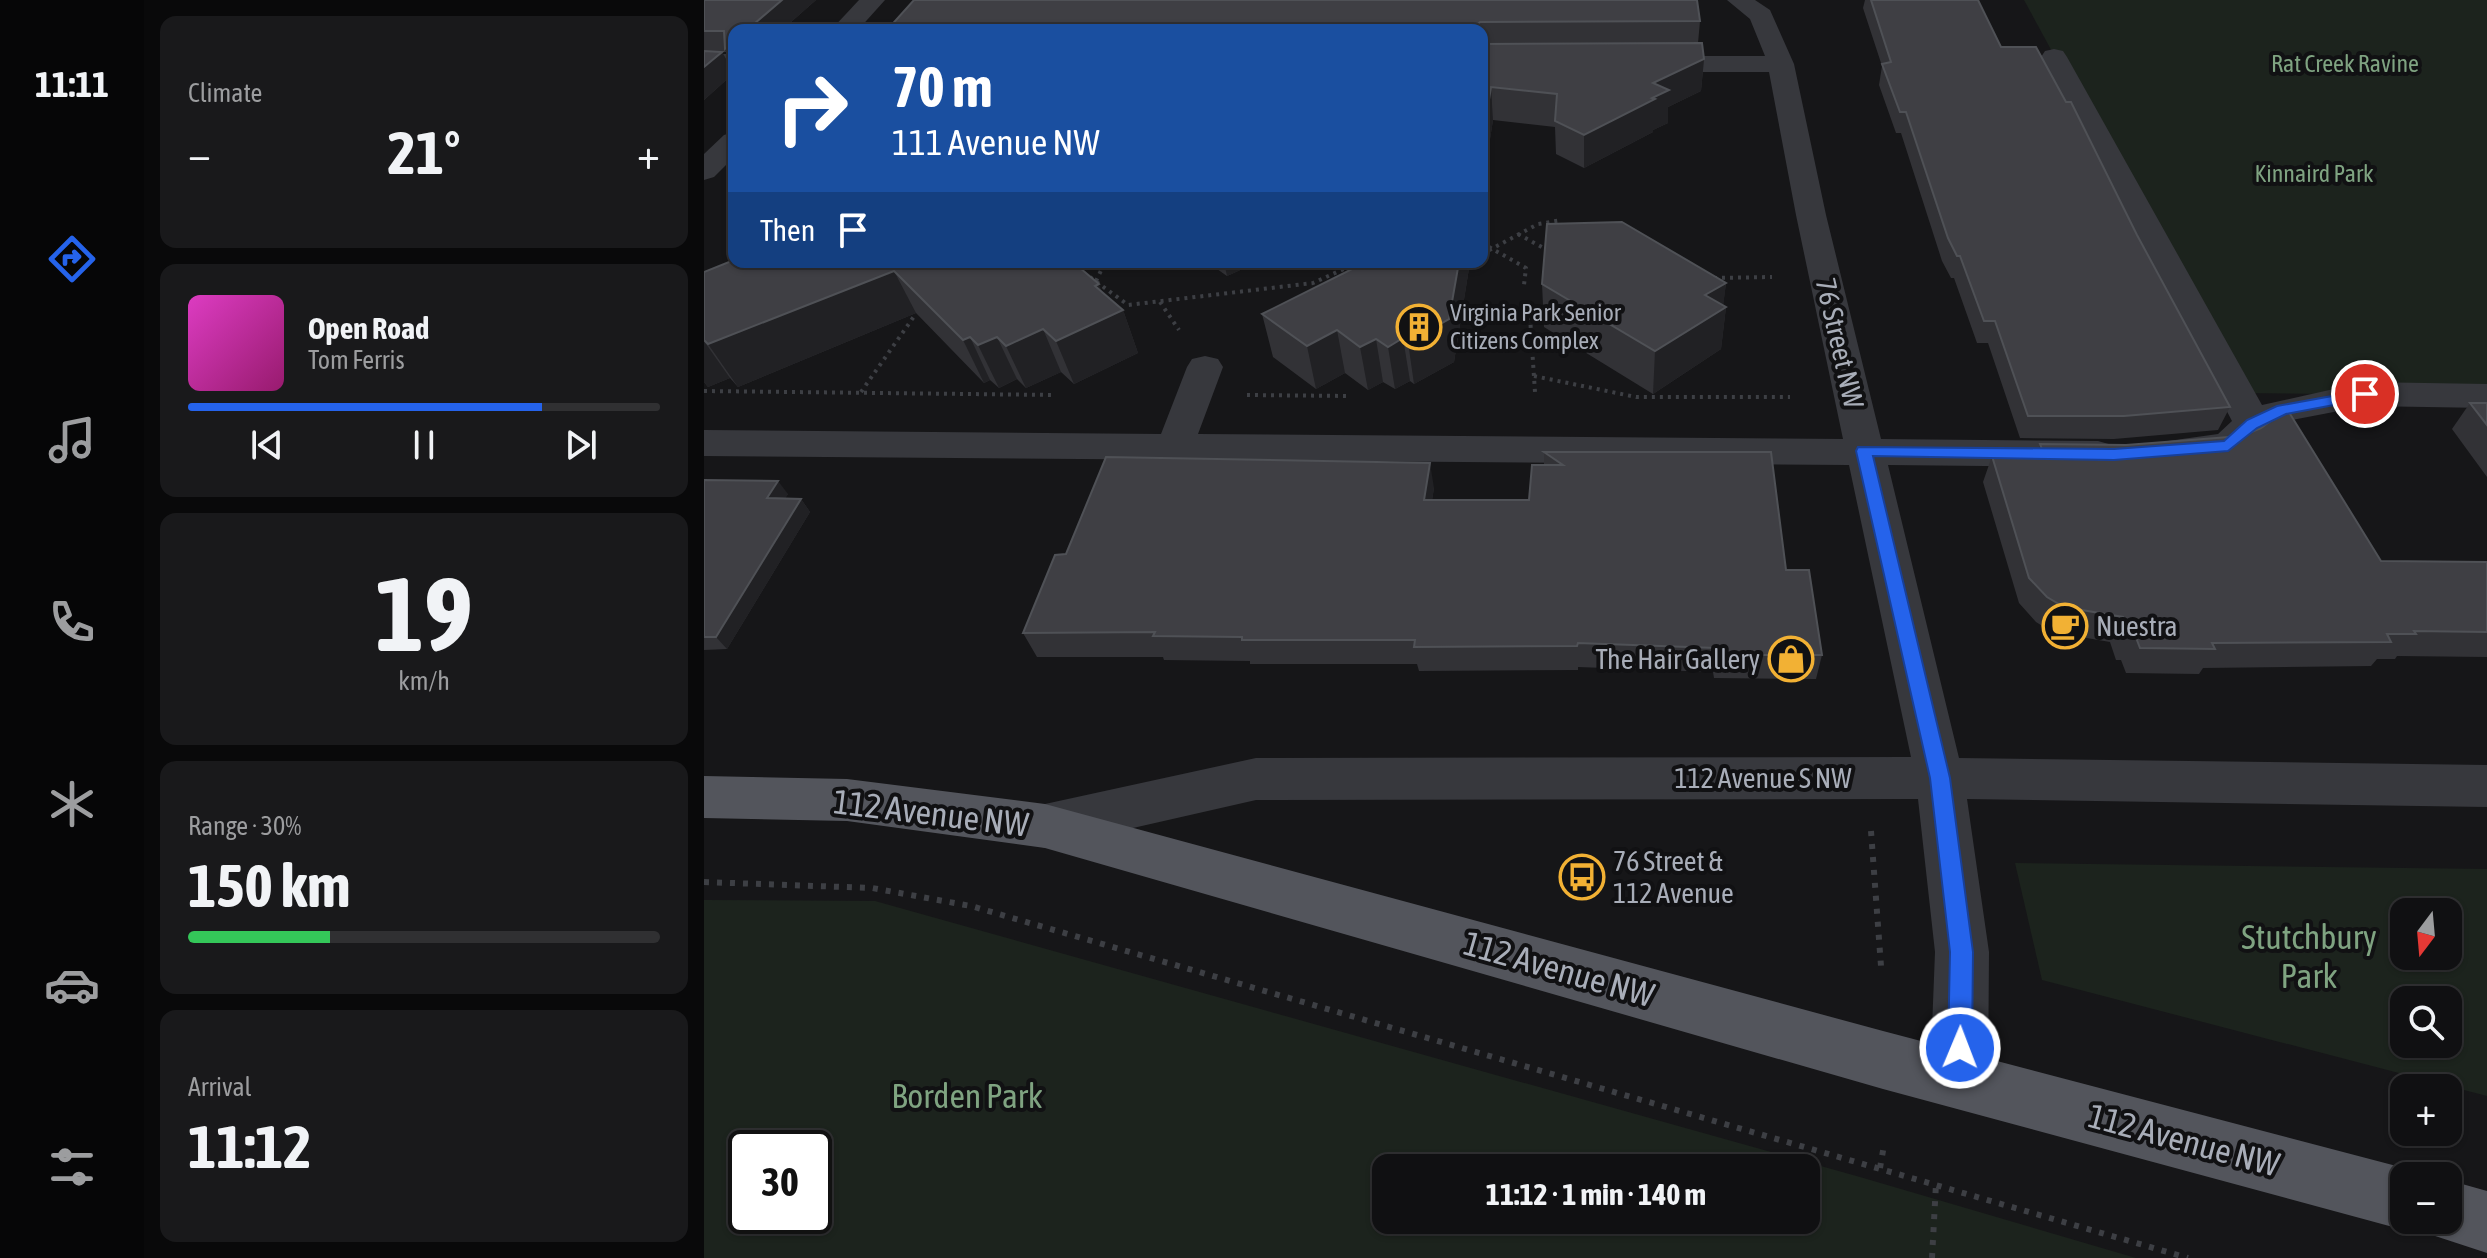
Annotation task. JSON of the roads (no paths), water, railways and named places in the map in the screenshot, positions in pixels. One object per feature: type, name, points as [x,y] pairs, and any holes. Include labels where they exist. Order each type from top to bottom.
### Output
[{"type":"main road","name":"112 Avenue NW","points":[[704,797],[847,800],[1045,826],[1959,1080],[2390,1195]]},
{"type":"main road","points":[[2462,1215],[2487,1222]]},
{"type":"street","points":[[850,24],[873,0]]},
{"type":"street","name":"76 Street NW","points":[[1739,0],[1761,15],[1781,64],[1864,451],[1940,778],[1962,952],[1959,1080]]},
{"type":"street","points":[[2054,57],[2252,424]]},
{"type":"street","points":[[704,62],[728,62]]},
{"type":"street","points":[[1623,64],[1781,64]]},
{"type":"street","points":[[704,171],[728,147]]},
{"type":"street","points":[[1175,446],[1200,381]]},
{"type":"street","points":[[704,443],[2135,453],[2228,446],[2252,424],[2282,410],[2365,394],[2487,396]]},
{"type":"street","name":"112 Avenue S NW","points":[[1045,826],[1256,779],[1940,778],[2487,786]]},
{"type":"place","name":"Virginia Park Senior Citizens Complex","points":[[1419,327]]},
{"type":"place","name":"Nuestra","points":[[2065,626]]},
{"type":"place","name":"The Hair Gallery","points":[[1791,659]]},
{"type":"place","name":"76 Street & 112 Avenue","points":[[1582,877]]},
{"type":"park label","name":"Rat Creek Ravine","points":[[2345,64]]},
{"type":"park label","name":"Kinnaird Park","points":[[2314,174]]},
{"type":"park label","name":"Stutchbury Park","points":[[2309,956]]},
{"type":"park label","name":"Borden Park","points":[[967,1096]]}]
